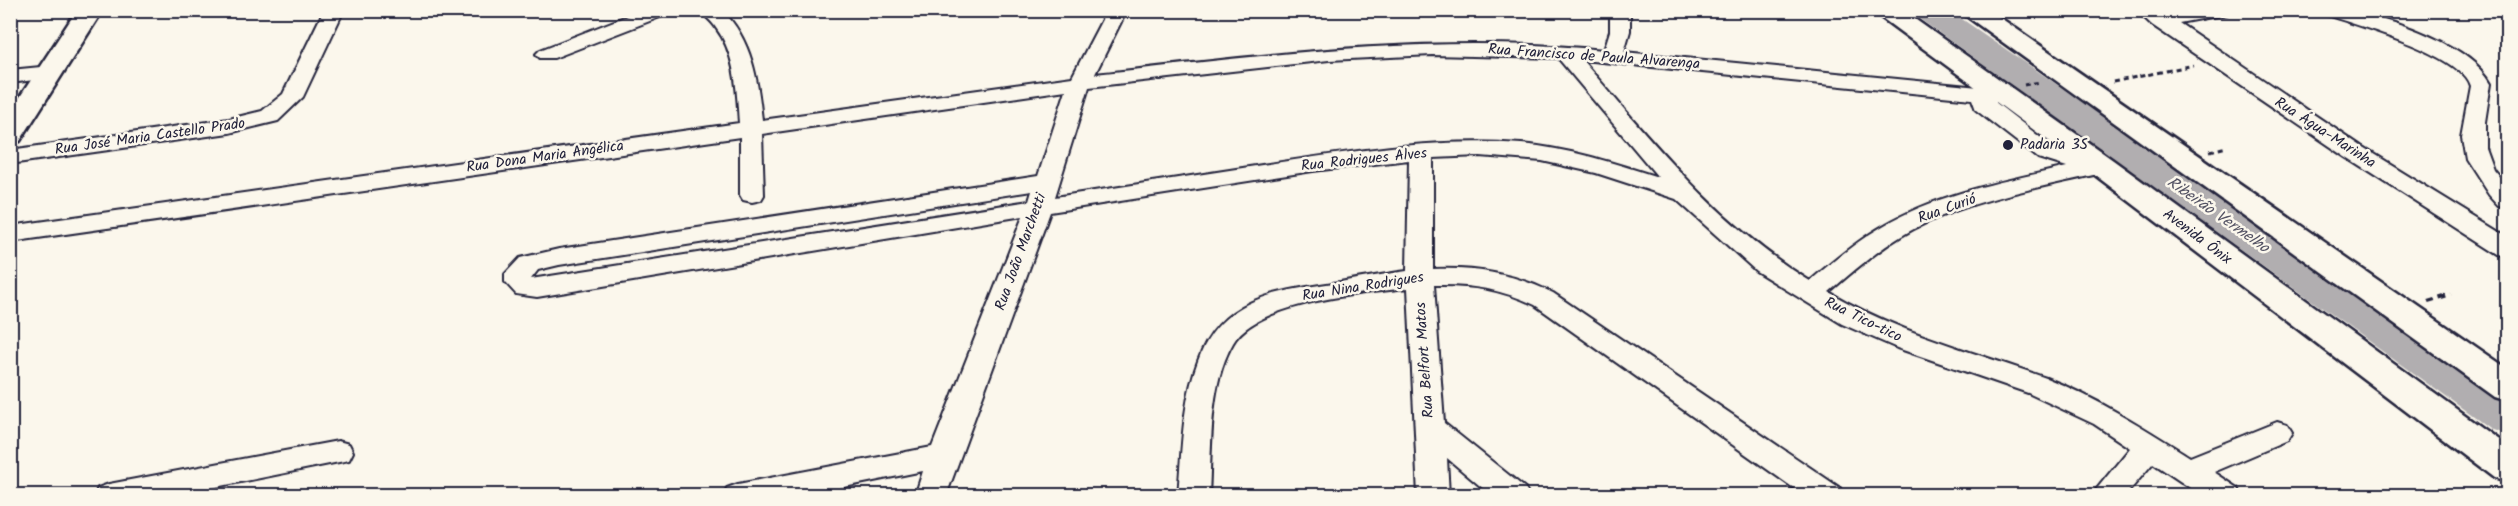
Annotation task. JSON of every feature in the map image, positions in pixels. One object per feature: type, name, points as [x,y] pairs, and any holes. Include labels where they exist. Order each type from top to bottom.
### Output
[{"type":"main road","points":[[10,135],[90,10]]},
{"type":"main road","name":"Avenida Ônix","points":[[1884,10],[1999,92],[2508,468]]},
{"type":"main road","points":[[1971,10],[2054,80],[2508,388]]},
{"type":"street","name":"Rua José Maria Castello Prado","points":[[10,157],[230,126],[270,116],[292,98],[334,10]]},
{"type":"street","points":[[547,54],[661,10]]},
{"type":"street","points":[[710,10],[726,25],[741,58],[751,127],[752,195]]},
{"type":"street","name":"Rua João Marchetti","points":[[930,495],[1043,194],[1080,82],[1116,10]]},
{"type":"street","points":[[1612,56],[1620,31],[1620,10]]},
{"type":"street","points":[[2153,16],[2220,10]]},
{"type":"street","points":[[2339,12],[2436,48],[2457,59],[2473,72],[2481,82],[2481,91],[2475,113],[2472,150],[2484,173],[2508,201]]},
{"type":"street","name":"Rua Água-Marinha","points":[[2153,16],[2354,152],[2508,249]]},
{"type":"street","name":"Rua Francisco de Paula Alvarenga","points":[[1080,82],[1329,54],[1432,49],[1564,52],[1999,92]]},
{"type":"street","name":"Rua Tico-tico","points":[[1564,52],[1685,194],[1765,265],[1852,318],[1906,341],[2008,375],[2068,399],[2151,445],[2227,495]]},
{"type":"street","points":[[10,77],[51,72]]},
{"type":"street","name":"Rua Dona Maria Angélica","points":[[10,234],[1080,82]]},
{"type":"street","name":"Rua Rodrigues Alves","points":[[1043,194],[1421,153],[1490,150],[1542,154],[1600,167],[1685,194]]},
{"type":"street","name":"Rua Belfort Matos","points":[[1421,153],[1420,276],[1434,495]]},
{"type":"street","name":"Rua Curió","points":[[1811,294],[1845,263],[1896,229],[1938,211],[1995,192],[2098,167]]},
{"type":"street","points":[[1043,194],[537,288],[525,288],[519,282],[518,274],[524,267],[559,257],[1043,194]]},
{"type":"street","name":"Rua Nina Rodrigues","points":[[1193,495],[1208,375],[1219,342],[1229,329],[1254,311],[1268,305],[1420,276],[1487,279],[1516,286],[1544,299],[1829,495]]},
{"type":"street","points":[[1430,428],[1514,495]]},
{"type":"street","points":[[2190,470],[2277,433]]},
{"type":"street","points":[[2106,495],[2151,445]]},
{"type":"street","points":[[109,495],[338,452]]},
{"type":"street","points":[[738,495],[943,456]]},
{"type":"path","points":[[1999,92],[2054,80],[2103,84],[2216,60]]},
{"type":"waterway","name":"Ribeirão Vermelho","points":[[1928,10],[2508,419]]},
{"type":"place","name":"Padaria 3S","points":[[2008,145]]}]
